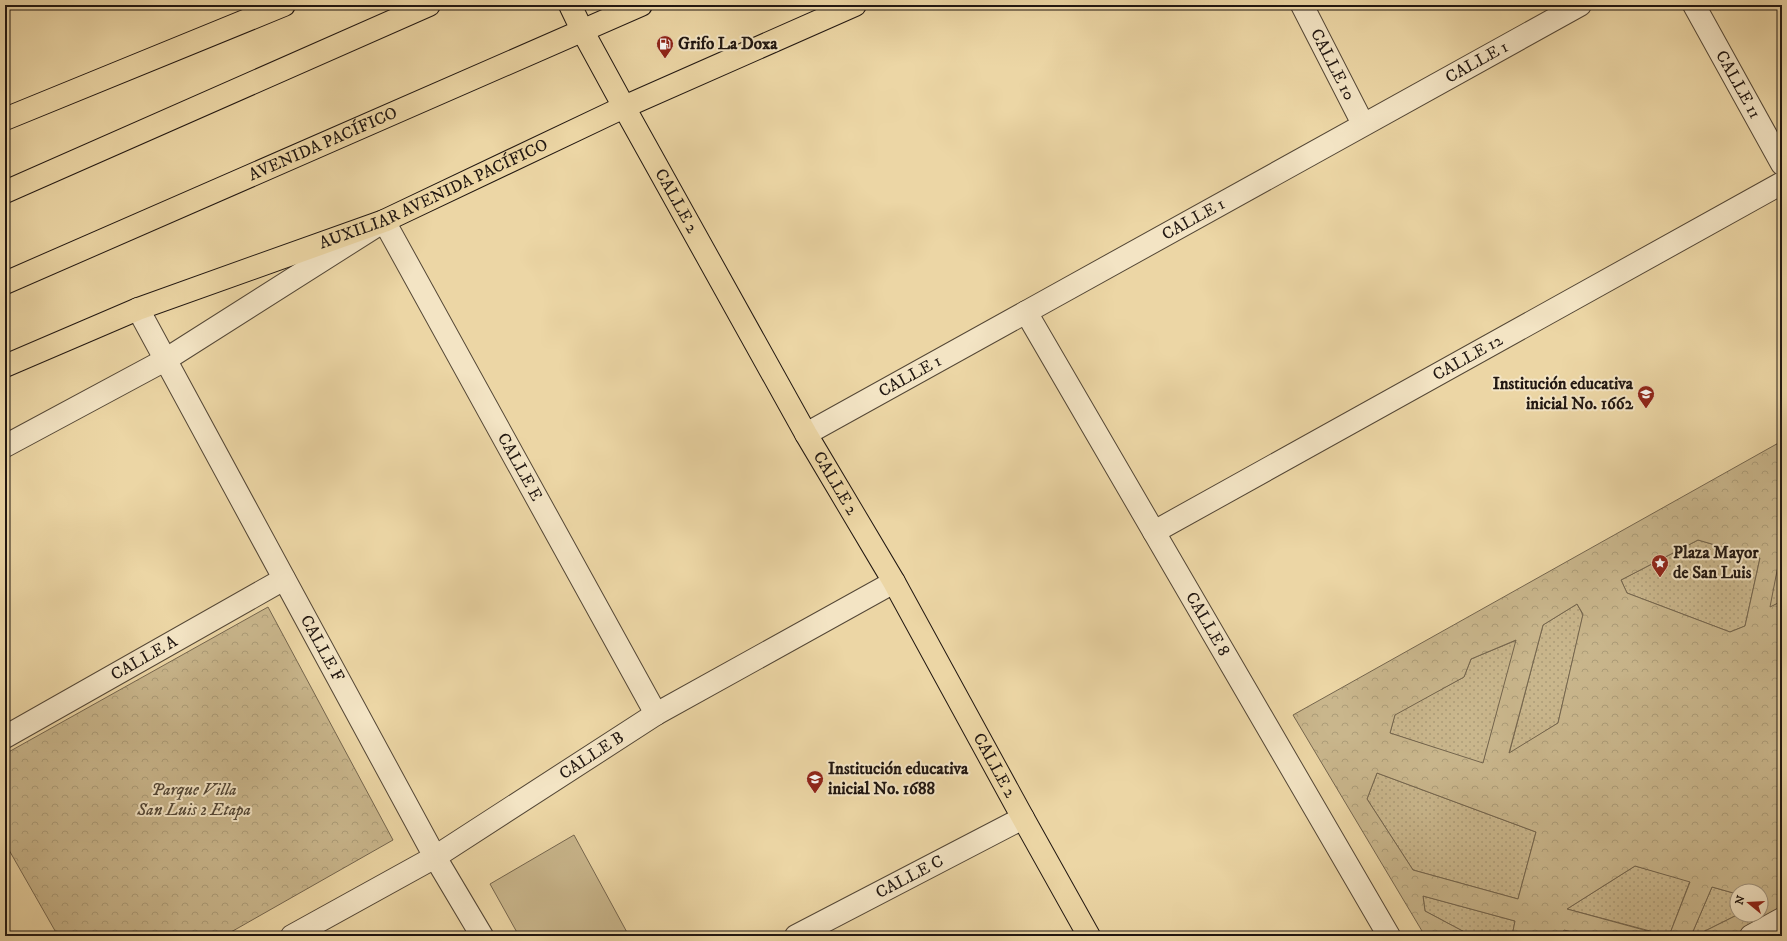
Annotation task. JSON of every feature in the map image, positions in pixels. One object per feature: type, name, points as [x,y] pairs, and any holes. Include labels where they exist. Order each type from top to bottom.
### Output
[{"type":"main road","points":[[5,120],[284,5]]},
{"type":"main road","points":[[5,192],[429,5]]},
{"type":"main road","name":"CALLE 2","points":[[570,5],[582,30],[806,434],[894,582],[1089,936]]},
{"type":"main road","name":"AVENIDA PACÍFICO","points":[[5,283],[641,5]]},
{"type":"main road","name":"AUXILIAR AVENIDA PACÍFICO","points":[[5,366],[138,309],[384,221],[624,106],[855,5]]},
{"type":"street","name":"CALLE 10","points":[[1302,5],[1363,124]]},
{"type":"street","name":"CALLE 1","points":[[806,434],[1580,5]]},
{"type":"street","name":"CALLE 11","points":[[1694,5],[1782,164]]},
{"type":"street","name":"CALLE 12","points":[[1154,532],[1782,183]]},
{"type":"street","points":[[5,446],[165,360],[384,221]]},
{"type":"street","name":"CALLE E","points":[[384,221],[656,714]]},
{"type":"street","name":"CALLE F","points":[[138,309],[435,857],[482,936]]},
{"type":"street","name":"CALLE 8","points":[[1026,312],[1389,936]]},
{"type":"street","name":"CALLE A","points":[[5,737],[284,579]]},
{"type":"street","name":"CALLE B","points":[[292,936],[435,857],[656,714],[894,582]]},
{"type":"street","name":"CALLE C","points":[[796,936],[1023,818]]},
{"type":"street","points":[[1752,936],[1782,919]]},
{"type":"green space","name":"Plaza Mayor de San Luis","points":[[1782,441],[1782,545],[1770,607],[1782,601],[1782,915],[1769,922],[1769,883],[1729,883],[1729,892],[1712,887],[1691,936],[1669,936],[1690,882],[1635,866],[1567,909],[1666,936],[1587,936],[1564,930],[1562,936],[1512,936],[1515,921],[1423,896],[1425,911],[1472,936],[1425,936],[1293,715]],"holes":[[[1698,540],[1760,558],[1745,626],[1730,632],[1627,593],[1621,580]],[[1577,604],[1583,614],[1558,723],[1509,753],[1543,625]],[[1516,640],[1483,763],[1390,733],[1395,715],[1464,677],[1471,659]],[[1377,773],[1536,832],[1518,899],[1413,870],[1367,799]]]},
{"type":"green space","points":[[1698,540],[1760,558],[1745,626],[1730,632],[1627,593],[1621,580]]},
{"type":"green space","points":[[1782,545],[1782,601],[1769,608]]},
{"type":"green space","points":[[1577,604],[1583,615],[1558,723],[1509,754],[1543,625]]},
{"type":"green space","name":"Parque Villa San Luis 2 Etapa","points":[[268,607],[393,840],[224,936],[58,936],[5,843],[5,754]]},
{"type":"green space","points":[[1517,640],[1483,764],[1390,733],[1395,714],[1464,677],[1471,659]]},
{"type":"green space","points":[[1377,773],[1536,832],[1518,899],[1413,870],[1367,799]]},
{"type":"green space","points":[[574,835],[629,936],[519,936],[490,884]]},
{"type":"green space","points":[[1635,866],[1690,881],[1669,936],[1567,909]]},
{"type":"green space","points":[[1712,887],[1729,892],[1729,919],[1695,936],[1691,936]]},
{"type":"green space","points":[[1423,896],[1515,921],[1512,936],[1472,936],[1425,911]]},
{"type":"green space","name":"Plaza Mayor de San Luis","points":[[1729,919],[1729,923],[1768,923],[1744,936],[1695,936]]},
{"type":"place","name":"Grifo La Doxa","points":[[665,59]]},
{"type":"place","name":"Institución educativa inicial No. 1662","points":[[1646,409]]},
{"type":"place","name":"Plaza Mayor de San Luis","points":[[1660,578]]},
{"type":"place","name":"Institución educativa inicial No. 1688","points":[[815,794]]}]
